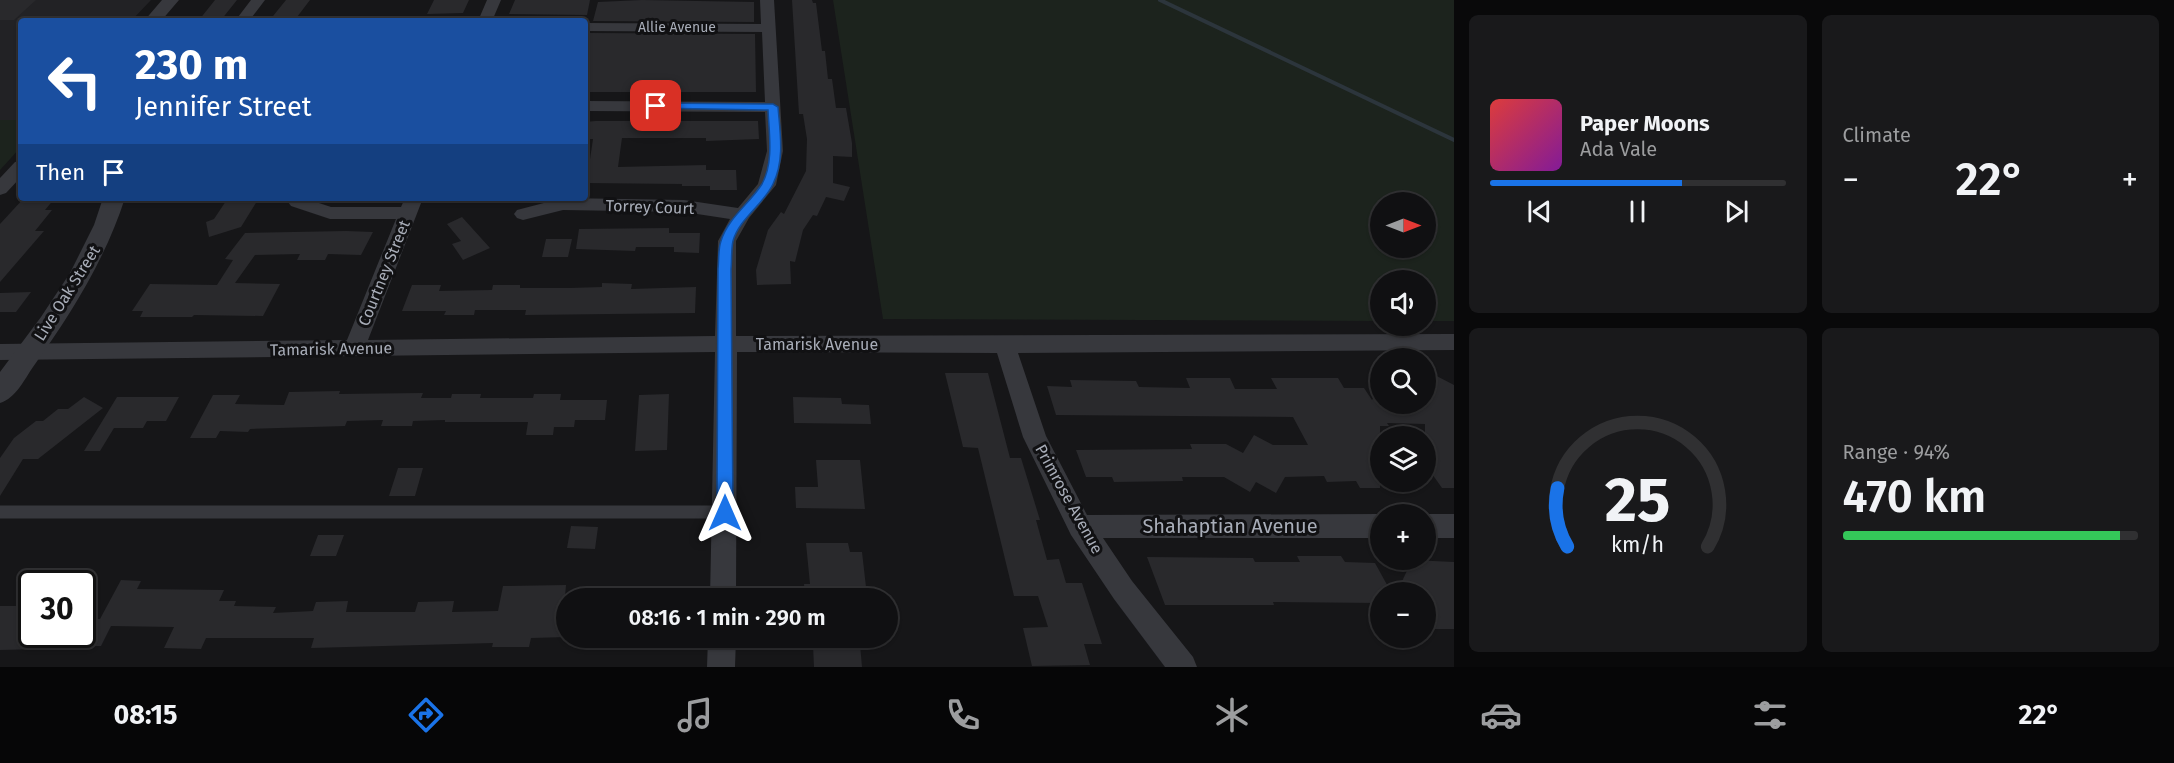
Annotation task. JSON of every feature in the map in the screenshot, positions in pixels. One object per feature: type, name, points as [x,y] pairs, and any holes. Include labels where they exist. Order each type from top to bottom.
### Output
[{"type":"street","points":[[155,18],[171,0]]},
{"type":"street","points":[[244,18],[258,0]]},
{"type":"street","points":[[486,18],[494,0]]},
{"type":"street","points":[[723,588],[727,241],[742,215],[767,185],[772,170],[775,151],[767,0]]},
{"type":"street","name":"Allie Avenue","points":[[588,27],[768,28]]},
{"type":"street","points":[[588,106],[773,107]]},
{"type":"street","points":[[0,189],[18,169]]},
{"type":"street","name":"Live Oak Street","points":[[0,392],[92,256],[107,223],[113,201]]},
{"type":"street","points":[[297,202],[330,213],[411,205]]},
{"type":"street","name":"Torrey Court","points":[[524,214],[563,204],[684,206],[742,215]]},
{"type":"street","name":"Courtney Street","points":[[354,348],[411,205]]},
{"type":"street","name":"Tamarisk Avenue","points":[[0,352],[726,344],[1454,342]]},
{"type":"street","name":"Primrose Avenue","points":[[1005,345],[1035,437],[1080,527],[1123,590],[1183,667]]},
{"type":"street","name":"Shahaptian Avenue","points":[[1080,527],[1370,526]]},
{"type":"street","points":[[1436,526],[1454,526]]},
{"type":"street","points":[[721,667],[722,648]]},
{"type":"lane","points":[[0,512],[725,513]]},
{"type":"shaded area","points":[[0,0],[151,0],[134,18],[18,18],[18,120],[0,120]]},
{"type":"shaded area","points":[[833,0],[1454,0],[1454,321],[1436,321],[1436,270],[1370,270],[1370,321],[883,319]]},
{"type":"shaded area","points":[[0,120],[18,120],[18,150],[0,170]]},
{"type":"building","points":[[0,0],[36,0],[14,20],[0,20]]},
{"type":"building","points":[[215,0],[237,0],[223,18],[201,18]]},
{"type":"building","points":[[286,0],[310,0],[296,18],[271,18]]},
{"type":"building","points":[[434,0],[469,0],[463,13],[427,14]]},
{"type":"building","points":[[515,0],[590,0],[587,15],[509,14]]},
{"type":"building","points":[[642,0],[754,2],[754,22],[593,21],[598,2]]},
{"type":"building","points":[[792,0],[812,0],[816,3],[828,79],[832,79],[836,108],[846,108],[852,143],[852,157],[833,156],[833,183],[850,187],[844,201],[826,197],[817,216],[813,215],[803,230],[795,262],[790,261],[791,284],[757,285],[756,270],[768,230],[781,212],[784,214],[806,171],[807,139],[803,114],[799,114]]},
{"type":"building","points":[[590,33],[755,34],[756,92],[588,92]]},
{"type":"building","points":[[758,121],[759,139],[706,141],[706,138],[622,138],[618,167],[706,165],[706,170],[736,170],[737,190],[710,190],[710,186],[682,186],[682,184],[588,183],[588,166],[593,139],[588,139],[588,122]]},
{"type":"building","points":[[21,201],[52,201],[45,210],[52,210],[35,231],[44,231],[0,282],[0,224]]},
{"type":"building","points":[[226,201],[257,201],[241,227],[209,237],[206,222],[214,219]]},
{"type":"building","points":[[462,217],[490,248],[463,260],[452,244],[461,241],[447,224]]},
{"type":"building","points":[[669,228],[669,233],[700,233],[699,253],[674,252],[674,247],[636,247],[635,251],[576,249],[579,229]]},
{"type":"building","points":[[373,232],[361,255],[328,254],[325,260],[297,260],[300,254],[255,255],[235,283],[280,284],[263,316],[140,317],[143,311],[132,311],[150,284],[217,285],[233,260],[225,259],[245,233]]},
{"type":"building","points":[[546,239],[572,239],[568,257],[542,257]]},
{"type":"building","points":[[602,283],[632,284],[631,289],[696,287],[695,313],[525,315],[526,310],[475,310],[474,315],[444,315],[446,311],[402,311],[412,285],[441,285],[439,291],[492,290],[493,285],[520,285],[520,288],[602,287]]},
{"type":"building","points":[[31,292],[16,312],[0,312],[0,293]]},
{"type":"building","points":[[945,373],[988,373],[1010,458],[1021,458],[1040,520],[1036,520],[1047,560],[1059,559],[1066,583],[1082,583],[1102,644],[1084,644],[1090,665],[1032,666],[1023,628],[1048,627],[1038,596],[1014,596],[978,448],[963,447]]},
{"type":"building","points":[[1436,376],[1454,385],[1454,488],[1442,488],[1436,480],[1436,426],[1425,426],[1425,424],[1387,423],[1389,426],[1370,426],[1370,488],[1360,488],[1356,481],[1327,482],[1324,476],[1285,477],[1276,493],[1256,482],[1250,492],[1224,477],[1182,477],[1183,481],[1114,482],[1112,477],[1086,477],[1076,450],[1192,449],[1190,444],[1226,444],[1243,453],[1254,435],[1273,445],[1308,445],[1293,417],[1056,415],[1047,386],[1072,387],[1070,380],[1136,381],[1139,387],[1190,388],[1186,378],[1230,378],[1235,389],[1277,389],[1271,378],[1338,378],[1344,388],[1364,388],[1370,397],[1370,414],[1436,414]]},
{"type":"building","points":[[340,391],[339,394],[423,393],[421,398],[451,398],[452,394],[481,394],[480,398],[533,398],[534,394],[561,394],[560,400],[607,400],[605,420],[575,420],[574,427],[554,427],[553,435],[526,435],[528,422],[445,422],[445,420],[413,421],[412,426],[381,426],[383,420],[347,421],[345,426],[250,429],[248,432],[220,431],[216,438],[190,438],[213,395],[240,395],[235,404],[284,405],[289,392]]},
{"type":"building","points":[[669,394],[667,450],[635,451],[639,395]]},
{"type":"building","points":[[84,397],[103,408],[38,459],[23,459],[0,496],[0,458],[14,438],[36,421],[43,421],[58,409],[68,409]]},
{"type":"building","points":[[117,397],[179,397],[166,421],[147,421],[143,428],[114,428],[100,451],[84,451]]},
{"type":"building","points":[[793,397],[841,398],[842,404],[869,405],[871,424],[794,423]]},
{"type":"building","points":[[816,460],[860,460],[865,509],[796,508],[795,487],[818,487]]},
{"type":"building","points":[[398,468],[423,468],[415,496],[389,496]]},
{"type":"building","points":[[571,526],[598,527],[595,549],[567,548]]},
{"type":"building","points":[[318,535],[344,535],[336,556],[310,556]]},
{"type":"building","points":[[806,543],[848,543],[850,552],[862,552],[866,587],[804,588],[804,584],[810,584]]},
{"type":"building","points":[[1297,556],[1341,556],[1345,562],[1370,563],[1370,570],[1379,570],[1385,582],[1370,582],[1370,603],[1273,602],[1274,605],[1165,605],[1147,557],[1253,558],[1255,562],[1300,562]]},
{"type":"building","points":[[1436,561],[1454,562],[1454,629],[1436,629],[1436,582],[1402,582],[1407,570],[1436,570]]},
{"type":"building","points":[[121,580],[141,581],[137,589],[224,590],[219,601],[236,601],[234,606],[276,607],[273,613],[313,611],[316,602],[348,601],[346,612],[415,612],[418,602],[454,601],[452,612],[498,611],[503,586],[566,585],[566,588],[556,588],[556,637],[531,638],[529,647],[492,647],[493,643],[311,648],[314,638],[206,638],[201,649],[164,648],[174,627],[111,626],[101,646],[96,646],[96,619],[100,619]]},
{"type":"building","points":[[0,606],[18,606],[18,648],[42,648],[0,650]]},
{"type":"building","points":[[813,648],[860,648],[862,667],[814,667]]},
{"type":"waterway","points":[[1160,0],[1454,140]]},
{"type":"route","points":[[656,106],[773,107],[775,151],[767,185],[742,215],[727,241],[725,513]]}]
